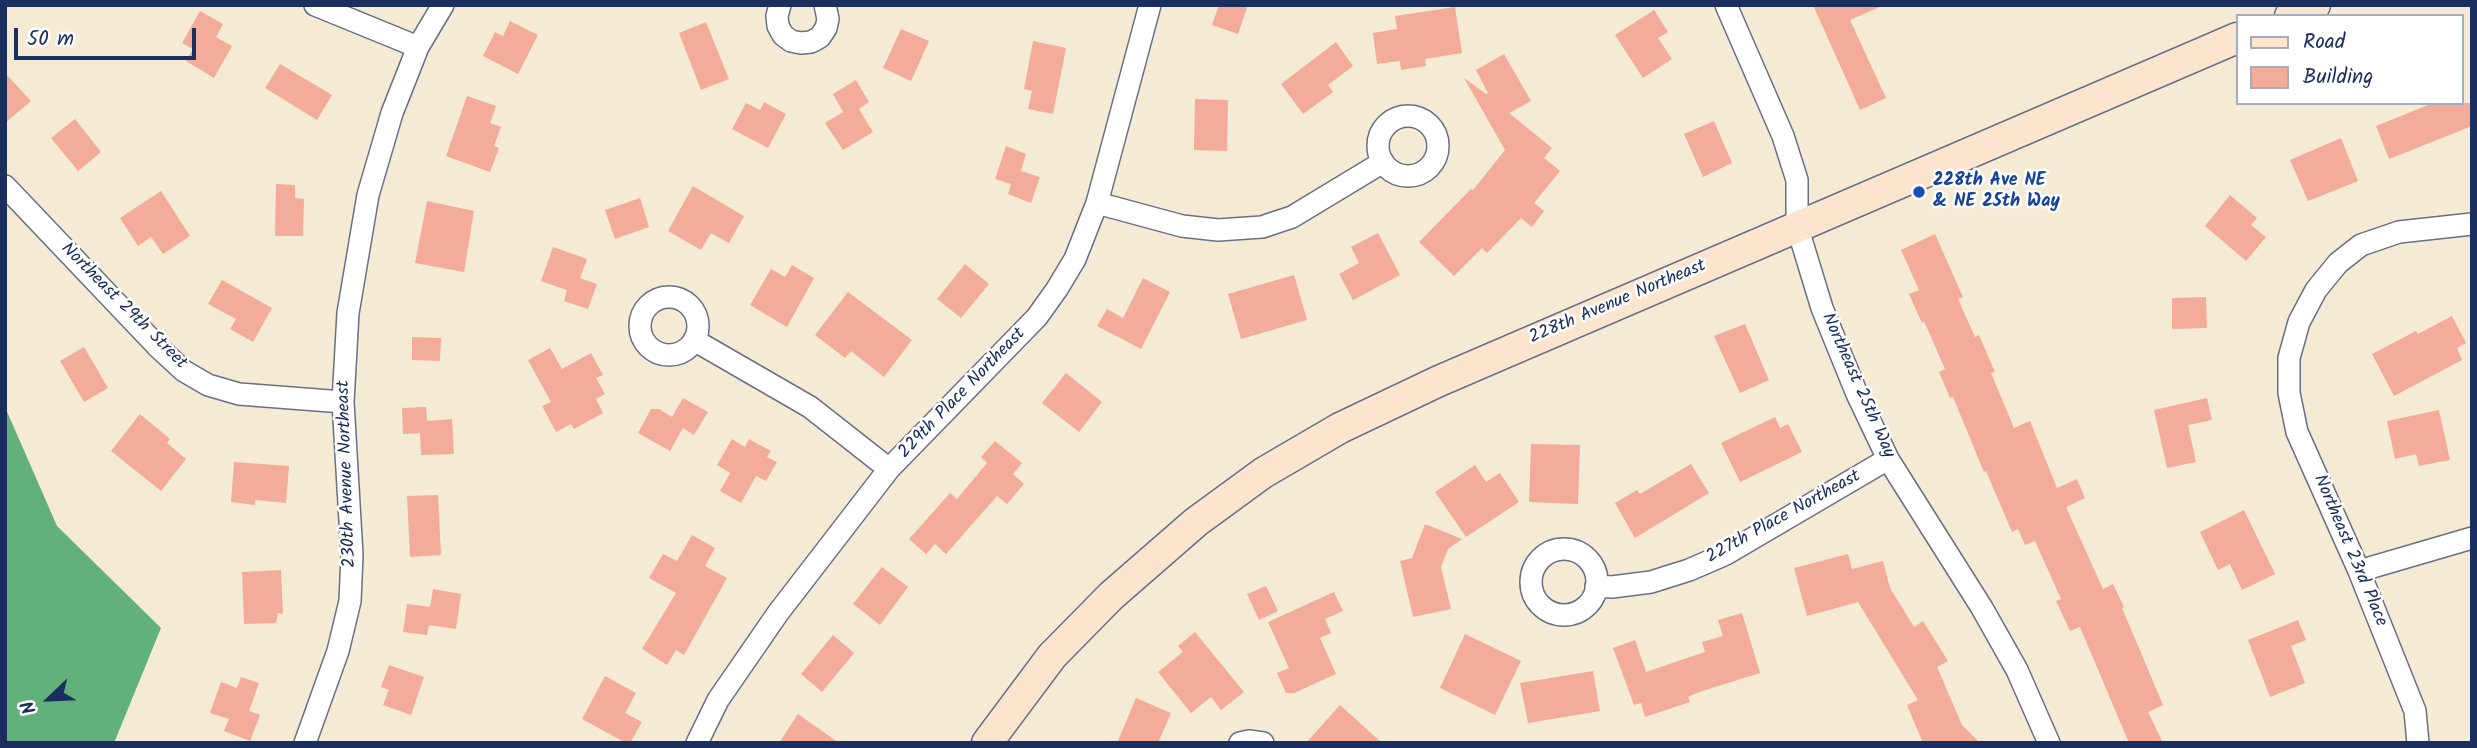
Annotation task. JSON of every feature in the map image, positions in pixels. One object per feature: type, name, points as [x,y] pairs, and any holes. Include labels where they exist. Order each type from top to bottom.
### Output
[{"type":"main road","points":[[2295,14],[2315,5]]},
{"type":"main road","name":"228th Avenue Northeast","points":[[987,743],[1052,656],[1111,596],[1196,522],[1263,473],[1340,428],[1438,381],[2236,38]]},
{"type":"street","points":[[315,5],[418,47]]},
{"type":"street","name":"230th Avenue Northeast","points":[[305,743],[338,651],[350,601],[352,555],[343,402],[348,313],[369,195],[392,113],[418,47],[443,5]]},
{"type":"street","points":[[780,5],[776,16],[778,26],[792,41],[801,43],[820,37],[826,28],[828,19],[825,5]]},
{"type":"street","name":"229th Place Northeast","points":[[696,743],[718,700],[778,613],[889,469],[1037,317],[1075,259],[1097,203],[1150,5]]},
{"type":"street","name":"Northeast 25th Way","points":[[1726,5],[1783,136],[1797,180],[1797,226],[1822,308],[1857,394],[1888,459],[2012,659],[2049,743]]},
{"type":"street","points":[[1097,203],[1182,226],[1218,230],[1262,227],[1292,216],[1383,162]]},
{"type":"street","name":"Northeast 29th Street","points":[[5,186],[184,371],[208,385],[239,394],[343,402]]},
{"type":"street","name":"Northeast 23rd Place","points":[[2418,743],[2415,711],[2297,432],[2289,393],[2289,358],[2298,322],[2316,290],[2338,263],[2361,245],[2399,232],[2472,224]]},
{"type":"street","points":[[694,340],[810,407],[889,469]]},
{"type":"street","name":"227th Place Northeast","points":[[1596,586],[1612,587],[1651,582],[1726,554],[1888,459]]},
{"type":"street","points":[[2358,571],[2472,538]]},
{"type":"street","points":[[1240,743],[1263,743]]},
{"type":"green space","points":[[5,407],[57,526],[161,628],[114,743],[5,743]]},
{"type":"building","points":[[1219,5],[1248,5],[1238,34],[1212,25]]},
{"type":"building","points":[[1813,5],[1884,5],[1850,20],[1886,98],[1860,110]]},
{"type":"building","points":[[1455,7],[1462,53],[1425,59],[1426,66],[1401,70],[1400,61],[1377,64],[1373,33],[1397,29],[1395,16]]},
{"type":"building","points":[[1654,10],[1668,32],[1658,38],[1672,59],[1643,78],[1615,35]]},
{"type":"building","points":[[200,11],[223,24],[216,37],[232,46],[214,78],[186,61],[193,49],[182,43]]},
{"type":"building","points":[[510,21],[538,35],[518,74],[483,56],[495,32],[503,36]]},
{"type":"building","points":[[706,22],[729,79],[701,90],[679,33]]},
{"type":"building","points":[[901,29],[929,41],[911,81],[883,68]]},
{"type":"building","points":[[1033,41],[1066,48],[1053,114],[1028,109],[1032,91],[1024,89]]},
{"type":"building","points":[[1336,42],[1353,66],[1328,85],[1333,92],[1303,114],[1281,84]]},
{"type":"building","points":[[1504,54],[1531,101],[1509,113],[1552,148],[1544,158],[1560,171],[1534,203],[1544,211],[1532,227],[1521,218],[1487,253],[1482,248],[1454,276],[1419,242],[1471,189],[1473,190],[1505,150],[1464,78],[1488,93],[1476,70]]},
{"type":"building","points":[[280,64],[332,95],[317,120],[265,88]]},
{"type":"building","points":[[5,73],[31,101],[5,123]]},
{"type":"building","points":[[856,80],[869,102],[859,109],[873,132],[843,150],[825,123],[843,112],[833,94]]},
{"type":"building","points":[[467,96],[496,106],[490,123],[501,127],[494,146],[499,148],[490,172],[446,156]]},
{"type":"building","points":[[1195,99],[1228,100],[1227,151],[1194,150]]},
{"type":"building","points":[[764,102],[786,114],[768,148],[732,129],[746,103],[760,110]]},
{"type":"building","points":[[2472,103],[2472,126],[2389,159],[2376,126],[2428,105]]},
{"type":"building","points":[[75,119],[101,152],[78,171],[51,138]]},
{"type":"building","points":[[1714,121],[1732,163],[1703,177],[1684,134]]},
{"type":"building","points":[[2341,138],[2358,181],[2308,201],[2290,160]]},
{"type":"building","points":[[1006,146],[1026,154],[1021,171],[1040,177],[1031,203],[1008,194],[1011,184],[995,179]]},
{"type":"building","points":[[276,184],[295,185],[295,198],[304,199],[303,236],[275,236]]},
{"type":"building","points":[[693,186],[744,216],[729,243],[711,233],[701,250],[668,231]]},
{"type":"building","points":[[161,191],[190,236],[163,254],[151,237],[138,246],[120,218]]},
{"type":"building","points":[[2230,195],[2257,218],[2251,225],[2266,237],[2246,261],[2205,226]]},
{"type":"building","points":[[640,198],[649,227],[615,239],[605,210]]},
{"type":"building","points":[[427,201],[474,211],[464,272],[415,263]]},
{"type":"building","points":[[1378,233],[1400,275],[1353,300],[1339,274],[1359,263],[1351,247]]},
{"type":"building","points":[[1935,234],[1963,297],[1958,299],[1975,337],[1979,335],[1995,372],[1991,373],[2014,428],[2030,421],[2057,488],[2077,479],[2085,498],[2066,507],[2103,589],[2113,584],[2124,607],[2122,608],[2163,705],[2148,712],[2163,743],[2129,743],[2080,627],[2070,631],[2056,601],[2061,599],[2035,541],[2025,545],[2018,529],[2012,532],[1953,397],[1950,398],[1939,372],[1945,369],[1909,294],[1919,290],[1901,250]]},
{"type":"building","points":[[553,247],[587,259],[580,278],[597,284],[588,309],[564,301],[567,290],[541,281]]},
{"type":"building","points":[[965,264],[989,284],[961,318],[937,299]]},
{"type":"building","points":[[792,265],[814,278],[787,327],[750,305],[771,269],[785,277]]},
{"type":"building","points":[[1294,275],[1307,320],[1241,339],[1228,294]]},
{"type":"building","points":[[1143,278],[1170,292],[1141,349],[1097,326],[1107,309],[1123,318]]},
{"type":"building","points":[[222,280],[272,308],[253,342],[230,329],[236,319],[208,304]]},
{"type":"building","points":[[848,292],[912,340],[884,377],[851,351],[845,358],[815,335]]},
{"type":"building","points":[[2206,297],[2207,328],[2172,329],[2172,298]]},
{"type":"building","points":[[2452,316],[2466,343],[2457,348],[2462,360],[2394,396],[2372,354]]},
{"type":"building","points":[[1745,324],[1769,380],[1740,393],[1714,336]]},
{"type":"building","points":[[412,337],[441,338],[440,361],[412,360]]},
{"type":"building","points":[[84,347],[108,388],[84,402],[60,361]]},
{"type":"building","points":[[550,348],[562,369],[591,353],[603,375],[596,378],[605,394],[596,399],[603,413],[574,429],[571,424],[556,432],[542,406],[551,402],[528,360]]},
{"type":"building","points":[[1066,373],[1102,402],[1079,432],[1042,403]]},
{"type":"building","points":[[683,398],[708,412],[694,435],[683,428],[670,451],[638,433],[651,409],[659,409],[672,417]]},
{"type":"building","points":[[2207,398],[2212,420],[2188,425],[2196,462],[2167,468],[2154,410]]},
{"type":"building","points":[[426,407],[427,421],[452,419],[454,454],[421,455],[420,433],[403,434],[402,408]]},
{"type":"building","points":[[2439,410],[2450,460],[2419,466],[2416,454],[2395,459],[2387,421]]},
{"type":"building","points":[[140,414],[170,439],[167,443],[186,459],[161,491],[111,451]]},
{"type":"building","points":[[1775,417],[1780,428],[1788,424],[1802,452],[1740,482],[1721,443]]},
{"type":"building","points":[[732,439],[745,447],[749,439],[771,451],[767,457],[777,462],[766,481],[756,476],[741,503],[720,491],[730,473],[717,465]]},
{"type":"building","points":[[995,441],[1022,463],[1013,474],[1024,484],[1007,504],[997,496],[946,554],[935,544],[926,554],[909,539],[950,493],[957,499],[987,463],[981,457]]},
{"type":"building","points":[[1531,444],[1580,445],[1578,504],[1529,502]]},
{"type":"building","points":[[234,462],[289,466],[286,503],[255,500],[255,505],[231,502]]},
{"type":"building","points":[[1691,464],[1709,493],[1635,538],[1615,503],[1637,490],[1640,494]]},
{"type":"building","points":[[1475,465],[1486,482],[1500,473],[1519,502],[1466,537],[1435,492]]},
{"type":"building","points":[[438,495],[441,555],[410,557],[407,496]]},
{"type":"building","points":[[2244,510],[2275,574],[2242,590],[2230,564],[2218,570],[2200,532]]},
{"type":"building","points":[[1425,524],[1462,539],[1448,549],[1441,567],[1451,609],[1413,617],[1400,561],[1412,558]]},
{"type":"building","points":[[692,535],[715,548],[705,566],[727,578],[684,655],[676,650],[667,665],[642,649],[676,593],[649,578],[663,554],[677,561]]},
{"type":"building","points":[[1848,554],[1852,569],[1883,561],[1890,588],[1914,627],[1923,621],[1948,661],[1937,667],[1962,725],[1980,743],[1923,743],[1907,705],[1918,700],[1858,602],[1807,616],[1794,568]]},
{"type":"building","points":[[882,567],[908,587],[880,625],[853,604]]},
{"type":"building","points":[[281,570],[283,614],[278,613],[276,623],[244,624],[242,572]]},
{"type":"building","points":[[1266,586],[1278,611],[1259,620],[1247,594]]},
{"type":"building","points":[[433,589],[461,594],[456,629],[429,625],[427,635],[403,632],[407,604],[430,607]]},
{"type":"building","points":[[1334,592],[1343,611],[1325,619],[1331,633],[1320,638],[1336,674],[1294,693],[1286,693],[1277,673],[1289,668],[1268,622]]},
{"type":"building","points":[[1742,613],[1760,673],[1699,692],[1688,697],[1690,702],[1645,717],[1641,703],[1634,705],[1613,648],[1635,640],[1646,672],[1705,652],[1702,642],[1723,636],[1718,620]]},
{"type":"building","points":[[2298,620],[2306,640],[2291,646],[2305,683],[2270,697],[2248,640]]},
{"type":"building","points":[[1195,632],[1244,692],[1221,710],[1211,697],[1191,713],[1158,672],[1183,652],[1178,646]]},
{"type":"building","points":[[1465,634],[1521,661],[1495,715],[1440,688]]},
{"type":"building","points":[[833,635],[854,653],[822,692],[801,674]]},
{"type":"building","points":[[389,665],[424,677],[411,715],[383,705],[389,690],[381,687]]},
{"type":"building","points":[[1593,671],[1600,711],[1528,723],[1520,683]]},
{"type":"building","points":[[605,676],[636,693],[625,713],[642,722],[630,743],[582,719]]},
{"type":"building","points":[[241,677],[259,683],[249,711],[260,715],[250,741],[224,731],[229,719],[210,713],[221,682],[237,688]]},
{"type":"building","points":[[1136,698],[1171,713],[1158,743],[1117,743]]},
{"type":"building","points":[[1340,705],[1382,743],[1306,743]]},
{"type":"building","points":[[798,714],[839,743],[779,743]]},
{"type":"place","name":"228th Ave NE & NE 25th Way","points":[[1919,192]]}]
